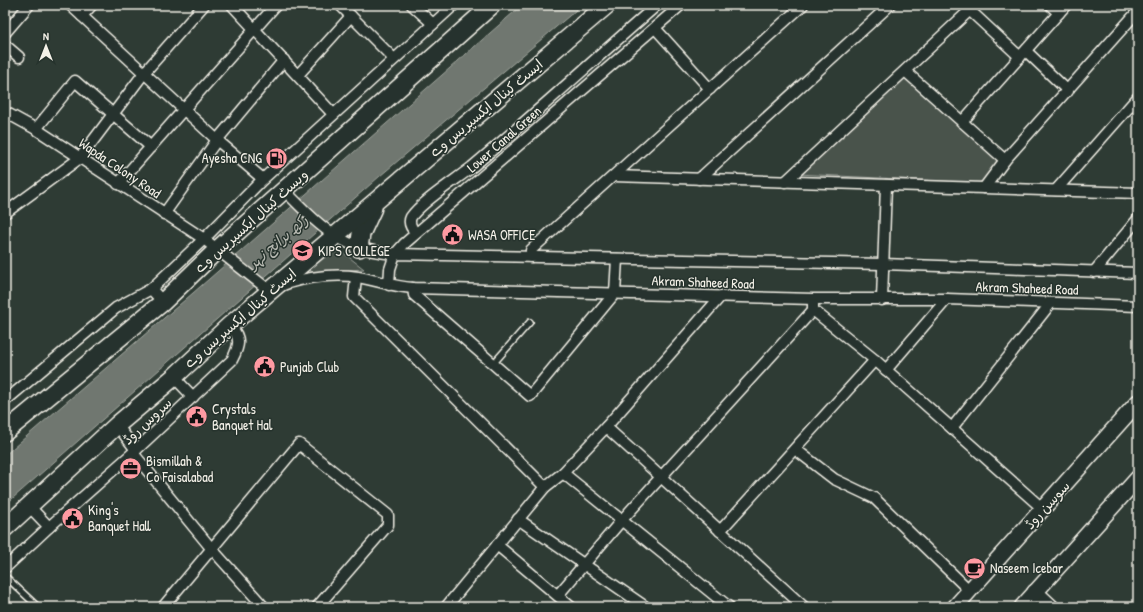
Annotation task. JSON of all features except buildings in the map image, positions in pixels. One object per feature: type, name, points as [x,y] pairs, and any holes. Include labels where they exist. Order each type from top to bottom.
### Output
[{"type":"main road","name":"ویسٹ کینال ایکسپریس وے","points":[[5,432],[222,253],[492,5]]},
{"type":"main road","name":"ایسٹ کینال ایکسپریس وے","points":[[5,528],[117,425],[174,377],[267,288],[330,233],[399,182],[607,5]]},
{"type":"main road","points":[[360,248],[361,234],[367,218],[378,201],[399,182]]},
{"type":"street","points":[[5,33],[29,5]]},
{"type":"street","points":[[70,5],[217,140],[263,179]]},
{"type":"street","points":[[82,16],[92,5]]},
{"type":"street","points":[[5,213],[80,158],[144,73],[204,5]]},
{"type":"street","points":[[232,5],[333,114]]},
{"type":"street","points":[[118,184],[253,29],[276,5]]},
{"type":"street","points":[[340,5],[394,59]]},
{"type":"street","points":[[412,5],[432,24]]},
{"type":"street","points":[[5,401],[116,308],[151,289],[204,239],[263,179],[454,5]]},
{"type":"street","points":[[416,233],[413,230],[410,221],[411,217],[472,167],[657,5]]},
{"type":"street","name":"Lower Canal Green","points":[[395,254],[416,233],[681,5]]},
{"type":"street","points":[[531,257],[531,250],[803,5]]},
{"type":"street","points":[[699,179],[890,5]]},
{"type":"street","points":[[1050,5],[1059,13]]},
{"type":"street","points":[[962,122],[1066,5]]},
{"type":"street","points":[[785,182],[904,71],[967,8],[1068,91]]},
{"type":"street","points":[[984,188],[1005,160],[1138,11]]},
{"type":"street","points":[[298,75],[351,16]]},
{"type":"street","points":[[655,28],[710,89]]},
{"type":"street","points":[[5,45],[19,57]]},
{"type":"street","points":[[164,214],[217,140],[284,60]]},
{"type":"street","points":[[904,71],[1005,160]]},
{"type":"street","points":[[36,129],[76,81],[151,147]]},
{"type":"street","points":[[1056,190],[1138,97]]},
{"type":"street","name":"Wapda Colony Road","points":[[5,112],[36,129],[204,239],[267,288]]},
{"type":"street","points":[[614,176],[1138,193]]},
{"type":"street","points":[[882,300],[886,185]]},
{"type":"street","points":[[288,194],[330,233],[360,248],[395,254],[390,269],[390,285]]},
{"type":"street","points":[[1094,272],[1138,219]]},
{"type":"street","name":"Akram Shaheed Road","points":[[395,254],[883,264],[1138,273]]},
{"type":"street","points":[[412,288],[414,295],[530,396],[615,293],[617,259]]},
{"type":"street","name":"Akram Shaheed Road","points":[[267,288],[297,280],[329,277],[356,277],[390,285],[412,288],[813,299],[947,299],[1138,306]]},
{"type":"street","points":[[356,277],[354,297],[545,487]]},
{"type":"street","points":[[151,289],[163,302]]},
{"type":"street","points":[[446,607],[545,487],[563,473],[606,427],[721,296]]},
{"type":"street","points":[[558,595],[621,521],[662,478],[813,310],[813,299]]},
{"type":"street","points":[[886,370],[947,299]]},
{"type":"street","points":[[952,428],[1051,303]]},
{"type":"street","points":[[813,310],[886,370],[1043,509]]},
{"type":"street","name":"سروس روڈ","points":[[5,568],[193,398],[232,360],[236,353],[238,334],[230,325]]},
{"type":"street","points":[[720,531],[874,360]]},
{"type":"street","points":[[174,377],[193,398]]},
{"type":"street","name":"سوسن روڈ","points":[[955,607],[1138,402]]},
{"type":"street","points":[[117,425],[134,452],[211,548],[264,607]]},
{"type":"street","points":[[606,427],[804,607]]},
{"type":"street","points":[[163,607],[299,444],[388,515],[389,520],[388,525],[317,607]]},
{"type":"street","points":[[795,449],[834,479],[874,498],[970,590]]},
{"type":"street","points":[[563,473],[729,607]]},
{"type":"street","points":[[1022,607],[1138,478]]},
{"type":"street","points":[[29,506],[49,527]]},
{"type":"street","points":[[518,519],[646,607]]},
{"type":"street","points":[[498,545],[571,607]]},
{"type":"street","points":[[1035,592],[1051,607]]},
{"type":"lane","points":[[493,364],[530,322]]},
{"type":"lane","points":[[5,576],[38,607]]},
{"type":"shaded area","points":[[904,76],[999,159],[982,183],[797,174]]},
{"type":"shaded area","points":[[331,243],[364,269],[299,273]]},
{"type":"water","name":"رکھ برانچ نہر","points":[[522,5],[582,5],[380,176],[5,505],[5,455],[193,293]]},
{"type":"place","name":"Ayesha CNG","points":[[277,158]]},
{"type":"place","name":"WASA OFFICE","points":[[453,235]]},
{"type":"place","name":"KIPS COLLEGE","points":[[303,251]]},
{"type":"place","name":"Punjab Club","points":[[264,367]]},
{"type":"place","name":"Crystals Banquet Hal","points":[[196,417]]},
{"type":"place","name":"Bismillah & Co Faisalabad","points":[[130,469]]},
{"type":"place","name":"King's Banquet Hall","points":[[73,518]]},
{"type":"place","name":"Naseem Icebar","points":[[974,568]]}]
